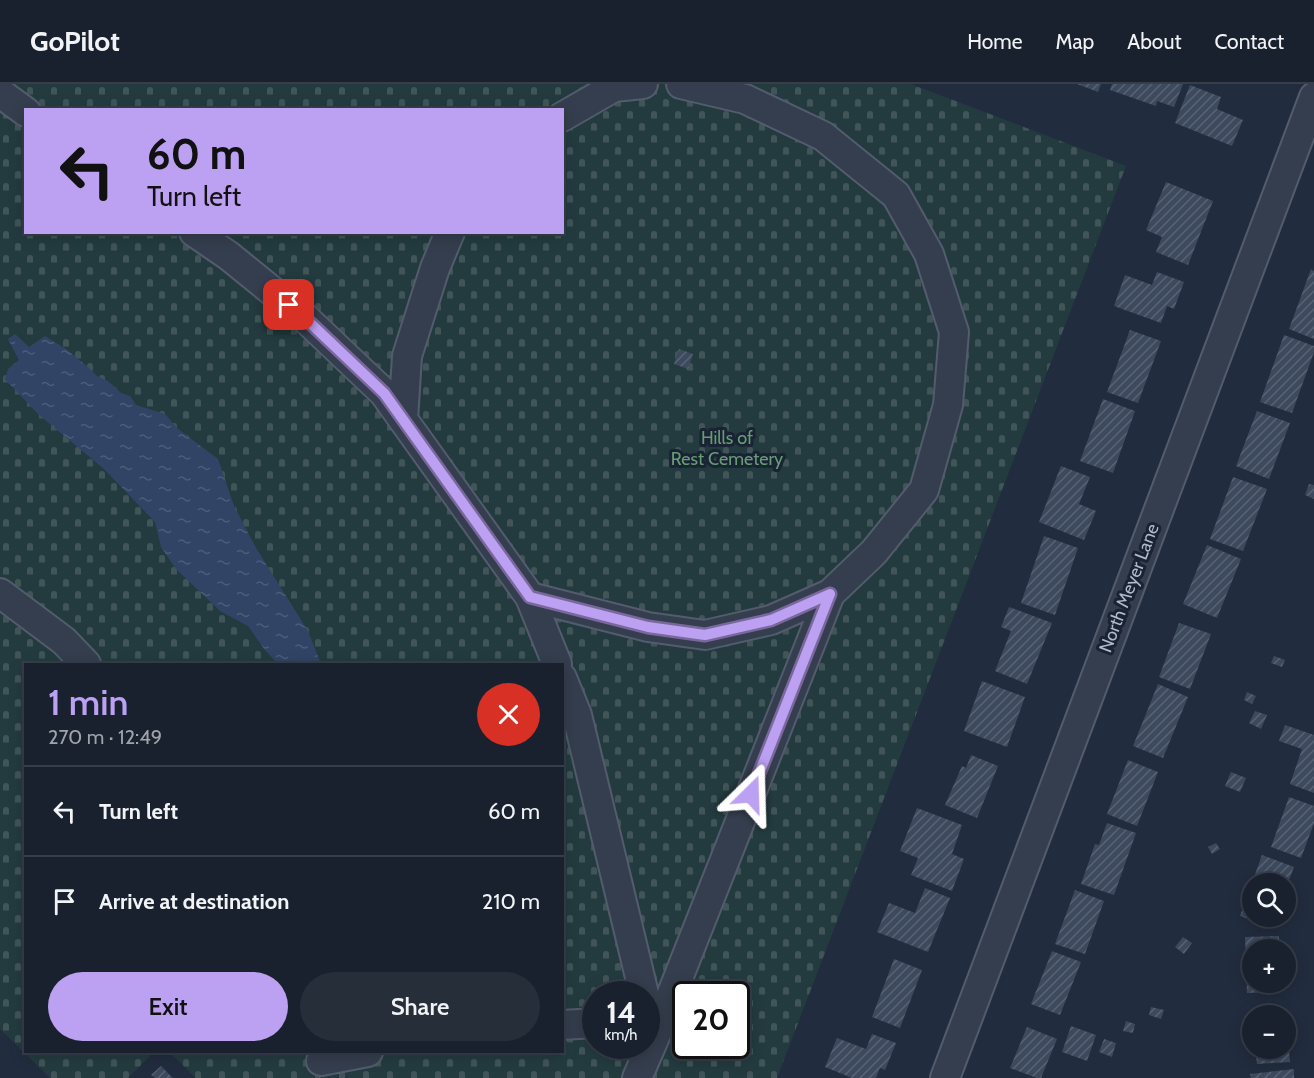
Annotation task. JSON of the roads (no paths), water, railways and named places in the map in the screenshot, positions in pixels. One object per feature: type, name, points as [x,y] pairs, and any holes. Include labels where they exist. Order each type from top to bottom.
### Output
[{"type":"street","points":[[564,116],[601,88],[643,84]]},
{"type":"street","points":[[530,597],[648,627],[705,635],[771,620],[830,594],[874,552],[924,490],[948,405],[954,332],[929,254],[896,195],[823,136],[745,99],[681,84]]},
{"type":"street","points":[[0,93],[24,111]]},
{"type":"street","name":"North Meyer Lane","points":[[945,1078],[1314,97]]},
{"type":"street","points":[[197,234],[229,256],[304,317],[384,393],[530,597],[557,663]]},
{"type":"street","points":[[403,420],[408,356],[435,268],[449,234]]},
{"type":"street","points":[[0,593],[64,641],[85,663]]},
{"type":"street","points":[[660,986],[830,594]]},
{"type":"street","points":[[564,683],[577,715],[640,981]]},
{"type":"street","points":[[564,1025],[582,1024]]},
{"type":"street","points":[[322,1064],[364,1053]]},
{"type":"street","points":[[637,1078],[640,1059]]},
{"type":"water","points":[[15,334],[29,347],[45,336],[66,349],[121,393],[130,396],[136,405],[165,414],[178,429],[218,459],[234,506],[256,548],[308,631],[321,663],[277,663],[248,626],[220,611],[176,569],[161,547],[155,522],[104,469],[38,414],[5,379],[8,369],[19,360],[8,339]]},
{"type":"park label","name":"Hills of Rest Cemetery","points":[[727,448]]}]
